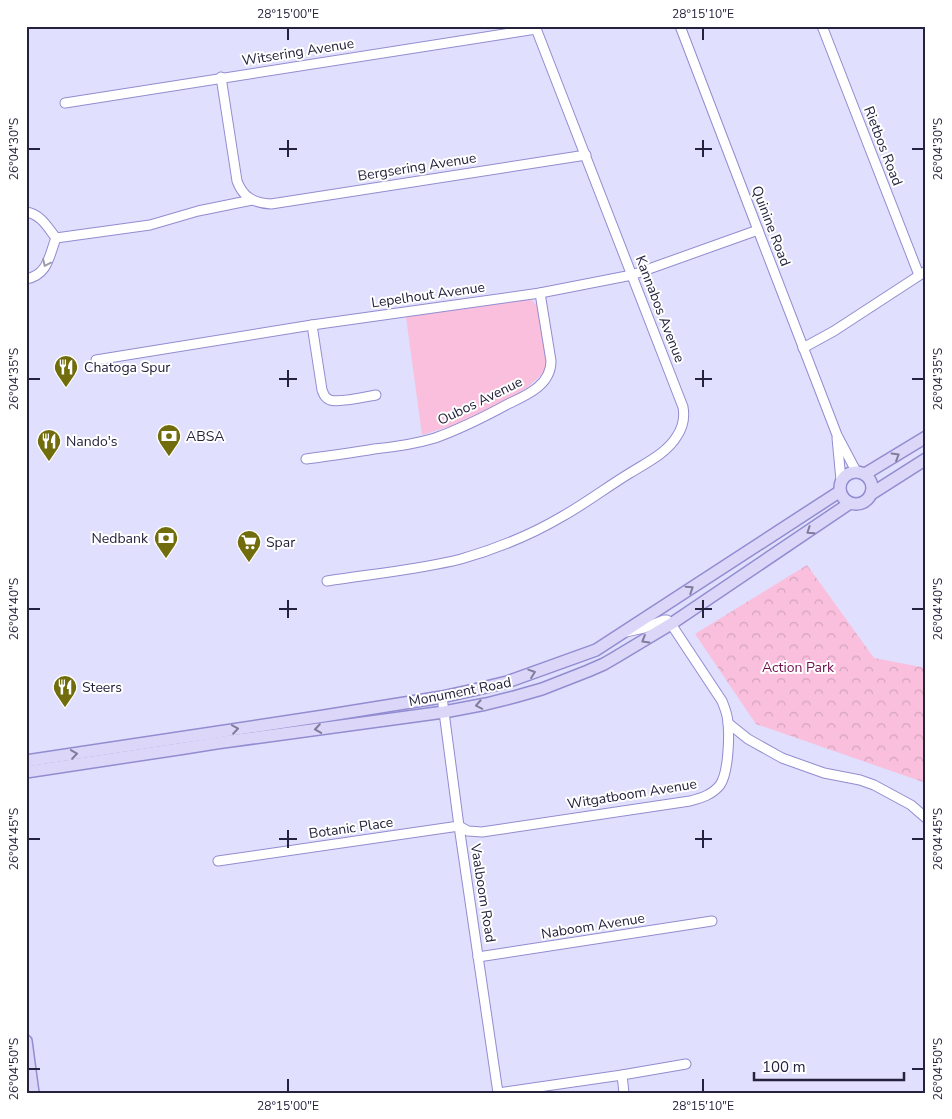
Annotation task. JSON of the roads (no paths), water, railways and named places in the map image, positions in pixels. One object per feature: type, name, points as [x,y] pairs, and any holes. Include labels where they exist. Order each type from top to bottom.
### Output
[{"type":"main road","points":[[926,438],[861,473],[847,473],[841,480],[839,492],[850,504],[864,502],[871,494],[926,460]]},
{"type":"main road","points":[[861,473],[870,480],[872,486],[871,494]]},
{"type":"main road","name":"Monument Road","points":[[26,761],[324,716],[442,696],[498,684],[590,652],[624,632],[839,492]]},
{"type":"main road","name":"Monument Road","points":[[26,772],[216,743],[444,712],[486,704],[542,689],[604,664],[672,624],[850,504]]},
{"type":"main road","points":[[498,684],[502,692],[529,688],[542,689]]},
{"type":"main road","points":[[26,1041],[33,1093]]},
{"type":"street","name":"Quinine Road","points":[[680,26],[837,435],[861,473]]},
{"type":"street","name":"Rietbos Road","points":[[822,26],[922,273]]},
{"type":"street","name":"Witsering Avenue","points":[[65,103],[535,27]]},
{"type":"street","name":"Kannabos Avenue","points":[[327,581],[432,566],[510,542],[563,516],[654,458],[672,444],[684,422],[683,407],[535,27]]},
{"type":"street","points":[[221,77],[237,181],[240,188],[252,200]]},
{"type":"street","name":"Bergsering Avenue","points":[[56,238],[150,225],[252,200],[271,204],[586,155]]},
{"type":"street","points":[[26,212],[31,212],[38,216],[56,238],[44,269],[33,278],[26,279]]},
{"type":"street","name":"Lepelhout Avenue","points":[[96,360],[312,325],[540,293],[632,275],[758,230]]},
{"type":"street","points":[[804,348],[834,331],[922,273]]},
{"type":"street","name":"Oubos Avenue","points":[[306,459],[409,444],[434,438],[464,427],[528,394],[548,377],[551,369],[540,293]]},
{"type":"street","points":[[312,325],[322,390],[325,397],[328,400],[339,401],[376,395]]},
{"type":"street","name":"Quinine Road","points":[[837,435],[841,480]]},
{"type":"street","points":[[624,632],[644,628],[664,620],[668,620],[672,624]]},
{"type":"street","name":"Witgatboom Avenue","points":[[458,826],[468,831],[482,832],[690,801],[700,799],[715,790],[724,776],[727,758],[727,714],[722,702],[672,624]]},
{"type":"street","name":"Vaalboom Road","points":[[442,696],[458,826],[498,1093]]},
{"type":"street","points":[[728,722],[748,739],[782,758],[824,773],[860,780],[874,785],[911,805],[926,818]]},
{"type":"street","name":"Botanic Place","points":[[218,861],[458,826]]},
{"type":"street","name":"Naboom Avenue","points":[[478,957],[712,921]]},
{"type":"street","points":[[498,1093],[686,1064]]},
{"type":"street","points":[[622,1075],[624,1093]]},
{"type":"place","name":"Chatoga Spur","points":[[66,388]]},
{"type":"place","name":"ABSA","points":[[169,457]]},
{"type":"place","name":"Nando's","points":[[49,462]]},
{"type":"place","name":"Nedbank","points":[[166,559]]},
{"type":"place","name":"Spar","points":[[249,563]]},
{"type":"place","name":"Steers","points":[[65,708]]},
{"type":"park label","name":"Action Park","points":[[798,667]]}]
